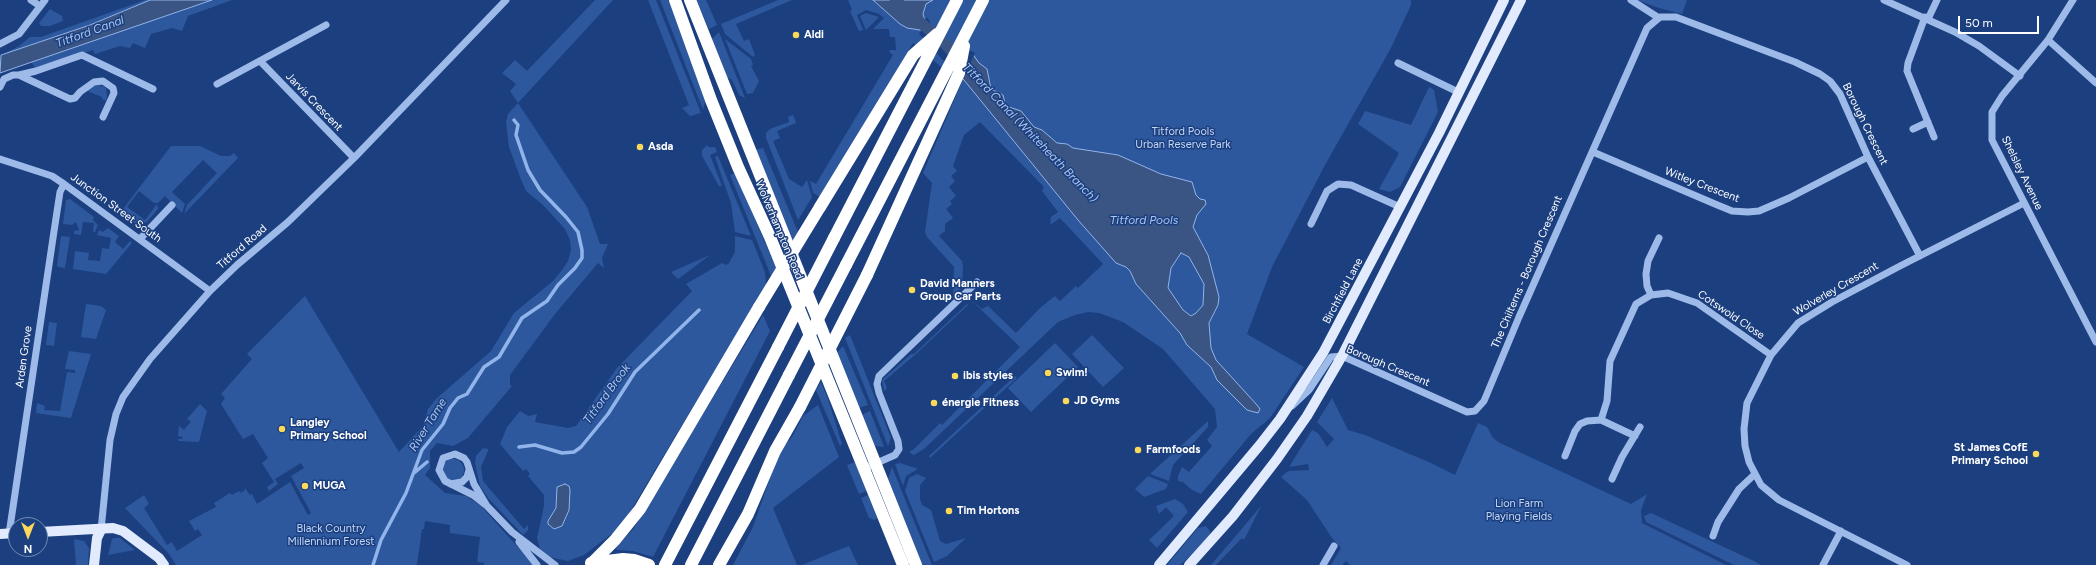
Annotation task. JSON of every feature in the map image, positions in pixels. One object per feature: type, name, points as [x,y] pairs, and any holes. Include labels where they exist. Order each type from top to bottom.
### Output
[{"type":"highway","name":"Wolverhampton Road","points":[[675,0],[723,130],[770,237],[903,565]]},
{"type":"highway","name":"Wolverhampton Road","points":[[690,0],[916,565]]},
{"type":"highway","points":[[665,565],[957,0]]},
{"type":"highway","points":[[691,565],[916,126],[967,33],[983,0]]},
{"type":"highway","points":[[590,564],[615,540],[640,509],[759,308],[913,56],[942,29]]},
{"type":"highway","points":[[720,565],[748,514],[775,451],[800,407],[867,275],[959,73],[967,33]]},
{"type":"highway","points":[[708,46],[704,57],[726,117],[723,130]]},
{"type":"highway","points":[[735,115],[731,128],[737,143],[738,167]]},
{"type":"highway","points":[[590,564],[622,559],[634,560],[649,565]]},
{"type":"main road","name":"Birchfield Lane","points":[[1159,565],[1280,418],[1323,353],[1400,207],[1504,0]]},
{"type":"main road","points":[[1189,565],[1233,516],[1277,459],[1306,416],[1342,356],[1521,0]]},
{"type":"main road","points":[[48,532],[101,530],[113,528],[123,531],[159,558],[164,565]]},
{"type":"main road","name":"Titford Road","points":[[94,565],[97,538],[101,530]]},
{"type":"street","points":[[0,44],[19,34],[42,3],[31,0]]},
{"type":"street","name":"Titford Road","points":[[101,530],[110,436],[116,414],[120,403],[150,359],[210,291],[237,265],[288,222],[354,158],[506,0]]},
{"type":"street","points":[[1593,152],[1647,28],[1659,18],[1631,0]]},
{"type":"street","points":[[1884,0],[1926,18],[1979,46],[2020,76]]},
{"type":"street","points":[[1934,137],[1907,71],[1908,63],[1926,18],[1937,0]]},
{"type":"street","name":"Shelsley Avenue","points":[[2073,0],[2048,40],[2020,76],[2002,96],[1992,112],[1992,140],[2096,342]]},
{"type":"street","name":"Borough Crescent","points":[[1659,18],[1668,16],[1676,17],[1795,62],[1820,74],[1830,81],[1840,94],[1868,157],[1920,256]]},
{"type":"street","points":[[217,84],[326,25]]},
{"type":"street","points":[[2048,40],[2096,82]]},
{"type":"street","points":[[0,87],[4,79],[13,74],[36,71],[82,55],[153,89]]},
{"type":"street","name":"Jarvis Crescent","points":[[260,61],[354,158]]},
{"type":"street","points":[[1398,63],[1458,92]]},
{"type":"street","points":[[19,74],[70,99],[75,98],[80,92],[94,82],[107,83],[113,88],[114,93],[103,117]]},
{"type":"street","points":[[1913,129],[1928,122]]},
{"type":"street","name":"Witley Crescent","points":[[1593,152],[1732,211],[1748,212],[1759,212],[1868,157]]},
{"type":"street","name":"The Chilterns - Borough Crescent","points":[[1484,401],[1519,317],[1593,152]]},
{"type":"street","name":"Junction Street South","points":[[0,159],[52,176],[210,291]]},
{"type":"street","name":"Arden Grove","points":[[11,517],[60,192],[64,184]]},
{"type":"street","points":[[1311,224],[1327,191],[1338,184],[1351,185],[1400,207]]},
{"type":"street","name":"Wolverley Crescent","points":[[1907,565],[1841,531],[1819,522],[1779,500],[1761,485],[1755,474],[1745,446],[1744,429],[1747,403],[1771,355],[1798,323],[1832,302],[2024,203]]},
{"type":"street","points":[[140,239],[172,205]]},
{"type":"street","points":[[1601,420],[1606,402],[1610,361],[1636,304],[1651,295],[1647,286],[1646,274],[1648,261],[1659,238]]},
{"type":"street","points":[[863,469],[895,455],[899,449],[898,441],[879,393],[877,384],[879,376],[977,282]]},
{"type":"street","name":"Cotswold Close","points":[[1651,295],[1668,293],[1697,303],[1771,355]]},
{"type":"street","name":"Borough Crescent","points":[[1280,418],[1309,390],[1331,357],[1342,356],[1467,412],[1475,411],[1484,401]]},
{"type":"street","points":[[1565,456],[1576,430],[1580,424],[1587,421],[1601,420],[1633,440]]},
{"type":"street","points":[[1612,479],[1640,427]]},
{"type":"street","points":[[487,506],[474,484],[467,462],[460,455],[447,456],[441,462],[439,470],[442,478],[473,495],[487,506],[512,532],[537,565]]},
{"type":"street","points":[[449,483],[456,484],[462,482],[467,477],[469,470]]},
{"type":"street","points":[[1713,536],[1718,522],[1739,489],[1755,474]]},
{"type":"street","points":[[1823,565],[1841,531]]},
{"type":"street","points":[[512,532],[555,565]]},
{"type":"street","points":[[1323,565],[1334,546]]},
{"type":"green space","points":[[145,0],[150,0],[90,25],[0,56],[19,46],[30,37],[41,37]]},
{"type":"green space","points":[[212,0],[232,0],[188,16],[182,31],[172,28],[151,34],[145,48],[133,43],[130,48],[120,46],[95,54],[93,50],[35,68],[31,61]]},
{"type":"green space","points":[[595,0],[613,0],[518,103],[510,91],[516,84],[502,73],[515,60],[527,71]]},
{"type":"green space","points":[[648,0],[656,0],[701,113],[690,116],[682,108],[689,105]]},
{"type":"green space","points":[[660,0],[669,0],[702,90],[705,102],[703,110]]},
{"type":"green space","points":[[696,0],[706,0],[717,25],[709,29]]},
{"type":"green space","points":[[778,0],[792,0],[736,24],[744,41],[749,39],[755,55],[753,57],[725,34],[721,24]]},
{"type":"green space","name":"Titford Pools Urban Reserve Park","points":[[848,0],[1411,0],[1411,5],[1391,48],[1325,165],[1272,267],[1247,334],[1304,367],[1270,418],[1251,434],[1201,494],[1192,490],[1183,482],[1178,481],[1178,476],[1182,467],[1189,472],[1212,446],[1207,440],[1217,427],[1215,409],[1163,349],[1123,322],[1099,313],[1088,312],[1075,315],[1058,322],[925,448],[914,455],[910,453],[910,451],[913,450],[940,423],[942,425],[1020,347],[971,300],[982,309],[988,306],[1016,333],[1040,308],[1055,296],[1060,301],[1076,286],[1078,288],[1103,264],[1060,218],[1050,225],[1051,217],[1058,212],[1042,191],[1044,187],[980,122],[964,135],[953,166],[957,171],[951,176],[955,181],[949,187],[956,196],[950,201],[952,204],[946,209],[953,218],[945,224],[945,231],[939,236],[962,261],[962,285],[953,300],[954,267],[927,237],[925,232],[932,183],[923,173],[961,84],[913,43],[820,197],[813,193],[810,181],[816,184],[893,55],[889,52],[890,50],[896,50],[895,37],[890,37],[889,29],[873,29],[884,18],[879,14],[866,10],[857,15],[863,30],[859,31],[850,11],[852,10]]},
{"type":"green space","points":[[1637,0],[1687,0],[1682,14]]},
{"type":"green space","points":[[50,9],[62,16],[63,21],[50,26],[41,26],[39,23]]},
{"type":"green space","points":[[866,13],[879,17],[866,30],[860,16]]},
{"type":"green space","points":[[719,32],[745,98],[739,95],[732,80],[725,76],[711,40]]},
{"type":"green space","points":[[725,39],[751,59],[753,65],[751,66],[759,81],[753,93],[747,94]]},
{"type":"green space","points":[[95,85],[106,88],[106,101],[102,99],[102,97],[85,90]]},
{"type":"green space","points":[[1429,87],[1434,90],[1438,112],[1400,187],[1390,192],[1379,189],[1399,153],[1358,124],[1365,111],[1411,125]]},
{"type":"green space","name":"Black Country Millennium Forest","points":[[518,103],[587,207],[600,244],[608,244],[602,258],[604,268],[598,263],[555,314],[510,375],[510,385],[512,386],[468,438],[453,446],[437,443],[430,451],[430,468],[425,475],[445,493],[466,496],[481,506],[534,565],[484,565],[484,563],[477,562],[480,537],[450,533],[450,525],[425,521],[424,529],[422,529],[417,565],[176,565],[169,554],[125,508],[144,495],[149,504],[144,508],[167,545],[172,542],[177,551],[202,535],[198,529],[195,531],[189,521],[216,507],[214,503],[230,493],[232,495],[239,491],[241,493],[245,490],[245,488],[250,495],[252,494],[257,504],[290,482],[308,515],[311,513],[291,476],[304,468],[301,463],[275,479],[278,484],[269,491],[267,487],[274,482],[262,463],[268,458],[253,434],[243,439],[221,404],[225,398],[221,394],[252,359],[247,354],[305,296],[399,452],[423,426],[428,409],[436,399],[491,351],[514,313],[553,281],[562,270],[568,261],[571,250],[570,240],[565,229],[543,205],[526,191],[509,147],[506,122],[508,114]]},
{"type":"green space","points":[[793,115],[796,123],[777,131],[780,138],[773,141],[789,179],[802,187],[807,180],[812,197],[798,220],[766,138],[766,133],[770,129],[789,122],[788,117]]},
{"type":"green space","points":[[707,145],[708,147],[715,147],[717,152],[710,155],[722,186],[719,186],[702,156],[702,150]]},
{"type":"green space","points":[[171,146],[200,146],[221,156],[230,156],[234,153],[238,158],[184,214],[187,205],[217,173],[203,160],[172,192],[185,204],[182,213],[165,196],[158,203],[154,203],[139,191],[127,207],[145,220],[157,204],[158,209],[147,222],[137,225],[120,213]]},
{"type":"green space","points":[[763,148],[798,232],[792,242],[755,150]]},
{"type":"green space","points":[[718,156],[751,236],[735,232],[731,203],[715,157]]},
{"type":"green space","points":[[735,173],[776,268],[771,276],[730,175]]},
{"type":"green space","points":[[70,199],[94,217],[93,220],[98,225],[95,232],[93,232],[94,223],[83,222],[81,235],[74,234],[74,231],[79,230],[76,222],[72,225],[63,224],[66,200]]},
{"type":"green space","points":[[108,228],[119,236],[115,242],[123,249],[130,241],[132,243],[106,274],[73,269],[75,251],[89,253],[88,260],[100,261],[102,248],[109,249],[111,238],[97,235],[99,230],[103,232]]},
{"type":"green space","points":[[61,236],[70,237],[65,268],[58,267],[57,265]]},
{"type":"green space","points":[[735,236],[752,240],[765,272],[766,285],[625,520],[618,529],[584,555],[568,561],[549,557],[540,549],[537,538],[544,506],[544,495],[528,476],[530,474],[526,469],[523,471],[500,444],[507,427],[520,411],[528,416],[537,414],[535,422],[568,428],[576,426],[617,368],[692,291],[686,284],[722,263],[726,265],[729,263],[735,252]]},
{"type":"green space","points":[[710,255],[678,279],[671,272]]},
{"type":"green space","points":[[86,304],[101,306],[106,310],[96,339],[81,337]]},
{"type":"green space","points":[[967,304],[968,305],[916,354],[884,381],[887,388],[884,391],[882,380],[911,354],[914,354]]},
{"type":"green space","points":[[763,315],[770,331],[653,557],[633,551],[617,550],[616,548],[634,528]]},
{"type":"green space","points":[[49,322],[57,323],[54,346],[46,345]]},
{"type":"green space","points":[[850,335],[891,438],[888,446],[845,338]]},
{"type":"green space","points":[[1092,335],[1124,368],[1103,387],[1072,354]]},
{"type":"green space","name":"Swim!","points":[[1055,343],[1078,367],[1031,412],[1008,388]]},
{"type":"green space","points":[[843,346],[868,405],[859,408],[836,354]]},
{"type":"green space","points":[[69,351],[91,354],[71,418],[36,413],[37,403],[45,406],[44,410],[60,411],[67,372],[75,373],[75,370],[65,369]]},
{"type":"green space","points":[[1015,376],[1017,378],[930,458],[929,456]]},
{"type":"green space","points":[[821,382],[842,444],[840,446],[816,390]]},
{"type":"green space","name":"Lion Farm Playing Fields","points":[[1332,398],[1348,430],[1365,435],[1431,463],[1455,475],[1478,423],[1487,427],[1493,438],[1500,443],[1631,504],[1647,494],[1641,510],[1642,523],[1726,565],[1350,565],[1346,561],[1342,565],[1331,565],[1341,548],[1332,538],[1307,500],[1281,477],[1288,471],[1309,470],[1308,464],[1289,467],[1312,430],[1318,433],[1327,447],[1334,439],[1317,422]]},
{"type":"green space","points":[[200,404],[207,411],[199,442],[178,441],[178,439],[182,439],[183,437],[178,436],[179,426],[184,430],[191,422],[187,419]]},
{"type":"green space","points":[[818,405],[839,457],[773,508],[797,565],[733,565],[753,527],[775,464],[784,446],[792,437],[803,416]]},
{"type":"green space","points":[[870,411],[884,447],[875,446],[873,444],[861,415]]},
{"type":"green space","points":[[1208,421],[1208,427],[1173,465],[1169,481],[1150,474]]},
{"type":"green space","points":[[483,448],[488,449],[488,451],[481,467],[483,481],[524,529],[528,525],[528,530],[523,535],[488,498],[480,486],[475,463],[476,456]]},
{"type":"green space","points":[[453,459],[461,462],[464,470],[461,478],[453,481],[445,478],[442,470],[445,462]]},
{"type":"green space","points":[[855,462],[867,491],[859,494],[847,465]]},
{"type":"green space","points":[[900,463],[918,469],[906,476],[903,486],[895,464]]},
{"type":"green space","points":[[892,467],[932,565],[922,565],[888,479]]},
{"type":"green space","points":[[917,474],[926,478],[920,485],[920,499],[922,505],[931,510],[940,541],[946,544],[966,538],[947,556],[934,562],[905,491],[909,478]]},
{"type":"green space","points":[[1148,476],[1168,484],[1166,489],[1144,497],[1135,489]]},
{"type":"green space","points":[[868,495],[877,518],[875,520],[869,518],[861,498]]},
{"type":"green space","points":[[1175,499],[1183,504],[1188,512],[1157,548],[1149,540],[1174,516],[1166,507],[1159,514],[1156,506]]},
{"type":"green space","points":[[1261,506],[1244,540],[1242,538],[1216,565],[1211,565]]},
{"type":"green space","points":[[1651,513],[1761,565],[1734,565],[1646,522],[1644,516]]},
{"type":"green space","points":[[1206,526],[1210,531],[1210,537],[1208,540],[1180,565],[1167,565],[1198,528]]},
{"type":"green space","points":[[120,538],[135,550],[108,555],[112,539]]},
{"type":"green space","points":[[74,539],[84,541],[89,548],[88,565],[76,565]]},
{"type":"green space","points":[[849,546],[858,565],[802,565],[836,551]]},
{"type":"water","name":"Titford Canal","points":[[150,0],[212,0],[0,73],[1,55],[90,25]]},
{"type":"water","name":"Titford Pools","points":[[873,0],[933,0],[926,4],[923,14],[927,28],[961,60],[972,53],[979,63],[987,69],[991,89],[1003,95],[1005,103],[1009,107],[1021,111],[1034,127],[1042,130],[1057,143],[1067,144],[1073,148],[1118,155],[1161,174],[1192,182],[1196,195],[1200,199],[1205,200],[1206,204],[1197,215],[1193,227],[1208,255],[1219,297],[1218,305],[1209,323],[1211,348],[1216,360],[1260,409],[1258,413],[1247,410],[1217,380],[1211,367],[1187,345],[1180,333],[1136,284],[1130,271],[1126,267],[1116,263],[1078,220],[964,80],[923,38],[920,30],[907,28],[900,24]],"holes":[[[1181,253],[1189,257],[1204,284],[1203,305],[1191,316],[1183,310],[1168,288],[1171,268]]]},
{"type":"water","points":[[565,484],[569,486],[570,490],[569,510],[562,526],[554,529],[548,524],[548,521],[556,508],[557,487]]},
{"type":"pier","points":[[927,17],[930,22],[930,30],[961,57],[967,51],[972,51],[975,53],[962,81],[919,34]]},
{"type":"waterway","name":"Titford Canal (Whiteheath Branch)","points":[[895,0],[945,44],[960,60]]},
{"type":"waterway","name":"River Tame","points":[[373,565],[381,540],[406,493],[422,450],[443,424],[450,408],[458,398],[467,394],[484,367],[499,357],[522,318],[547,301],[558,285],[575,268],[582,258],[582,250],[578,232],[540,190],[528,170],[516,135],[518,125],[514,120]]},
{"type":"waterway","name":"Titford Brook","points":[[519,447],[535,445],[562,453],[574,452],[581,447],[608,414],[635,372],[699,310]]},
{"type":"waterway","name":"Titford Brook","points":[[414,473],[427,462]]},
{"type":"place","name":"Aldi","points":[[796,35]]},
{"type":"place","name":"Asda","points":[[640,147]]},
{"type":"place","name":"David Manners Group Car Parts","points":[[912,290]]},
{"type":"place","name":"Swim!","points":[[1048,373]]},
{"type":"place","name":"ibis styles","points":[[955,376]]},
{"type":"place","name":"JD Gyms","points":[[1066,401]]},
{"type":"place","name":"énergie Fitness","points":[[934,403]]},
{"type":"place","name":"Langley Primary School","points":[[282,429]]},
{"type":"place","name":"Farmfoods","points":[[1138,450]]},
{"type":"place","name":"St James CofE Primary School","points":[[2036,454]]},
{"type":"place","name":"MUGA","points":[[305,486]]},
{"type":"place","name":"Tim Hortons","points":[[949,511]]}]
